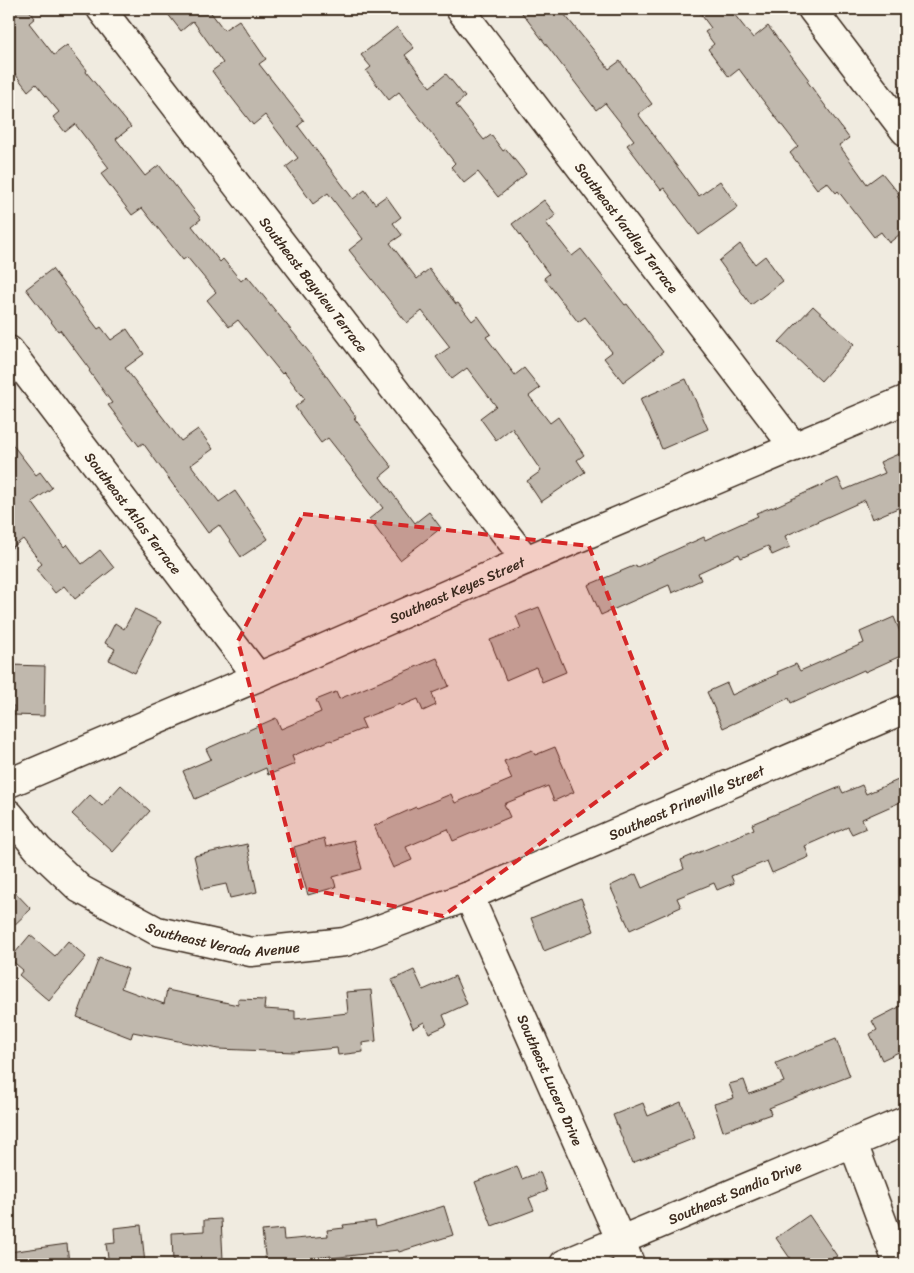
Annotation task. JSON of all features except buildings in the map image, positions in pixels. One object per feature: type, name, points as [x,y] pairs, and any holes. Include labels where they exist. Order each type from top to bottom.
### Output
[{"type":"street","name":"Southeast Bayview Terrace","points":[[101,9],[526,560]]},
{"type":"street","name":"Southeast Yardley Terrace","points":[[460,9],[794,447]]},
{"type":"street","points":[[812,9],[905,131]]},
{"type":"street","name":"Southeast Atlas Terrace","points":[[9,350],[258,677]]},
{"type":"street","name":"Southeast Keyes Street","points":[[9,783],[526,560],[905,400]]},
{"type":"street","name":"Southeast Prineville Street","points":[[469,896],[905,708]]},
{"type":"street","name":"Southeast Verada Avenue","points":[[9,814],[38,849],[80,889],[157,931],[251,952],[345,942],[469,896]]},
{"type":"street","name":"Southeast Lucero Drive","points":[[469,896],[626,1253]]},
{"type":"street","name":"Southeast Sandia Drive","points":[[564,1264],[626,1253],[853,1143],[905,1121]]},
{"type":"street","points":[[853,1143],[898,1264]]},
{"type":"highlighted area","points":[[303,514],[589,546],[667,749],[443,916],[302,888],[238,641]]}]
